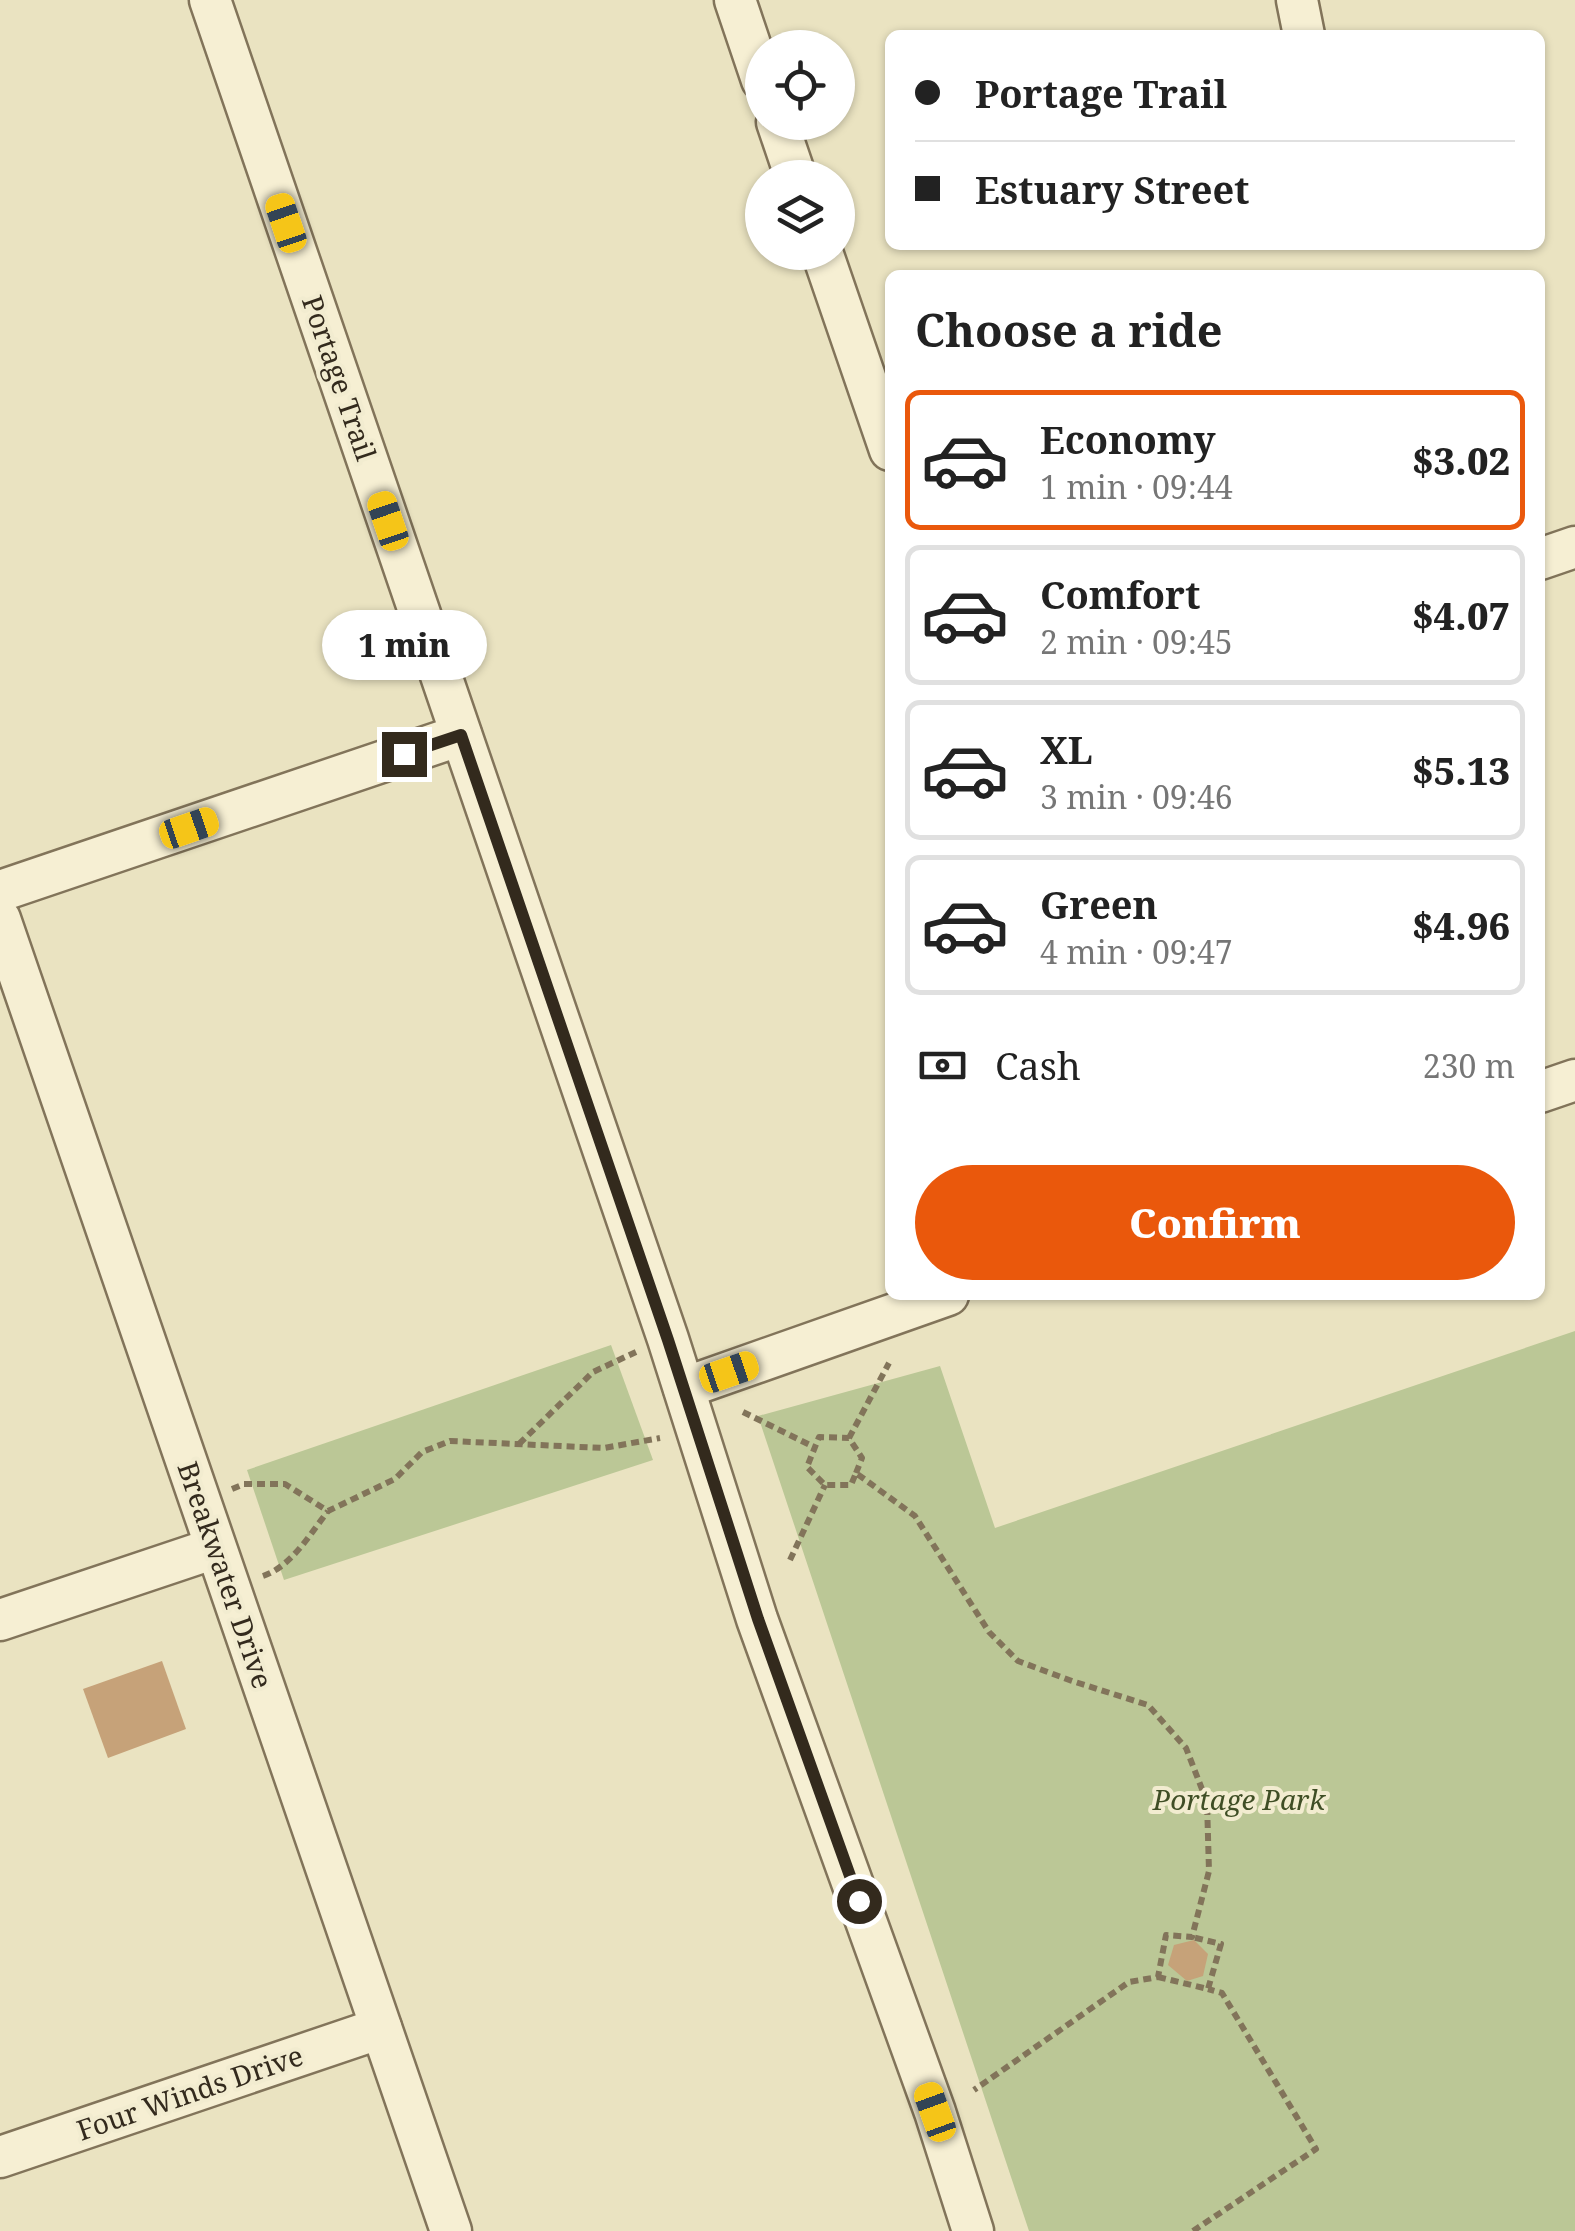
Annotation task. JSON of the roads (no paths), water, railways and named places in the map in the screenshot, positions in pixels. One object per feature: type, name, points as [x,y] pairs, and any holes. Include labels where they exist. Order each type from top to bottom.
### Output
[{"type":"street","name":"Portage Trail","points":[[210,0],[684,1388],[758,1619],[935,2112],[973,2231]]},
{"type":"street","points":[[735,0],[745,30]]},
{"type":"street","points":[[1297,0],[1303,30]]},
{"type":"street","points":[[828,270],[885,435]]},
{"type":"street","points":[[1545,557],[1575,547]]},
{"type":"street","points":[[0,891],[461,735]]},
{"type":"street","name":"Breakwater Drive","points":[[0,919],[450,2231]]},
{"type":"street","points":[[1545,1090],[1575,1080]]},
{"type":"street","points":[[684,1388],[934,1300]]},
{"type":"street","points":[[0,1620],[215,1548]]},
{"type":"street","name":"Four Winds Drive","points":[[0,2157],[381,2028]]},
{"type":"park label","name":"Portage Park","points":[[1239,1800]]}]
